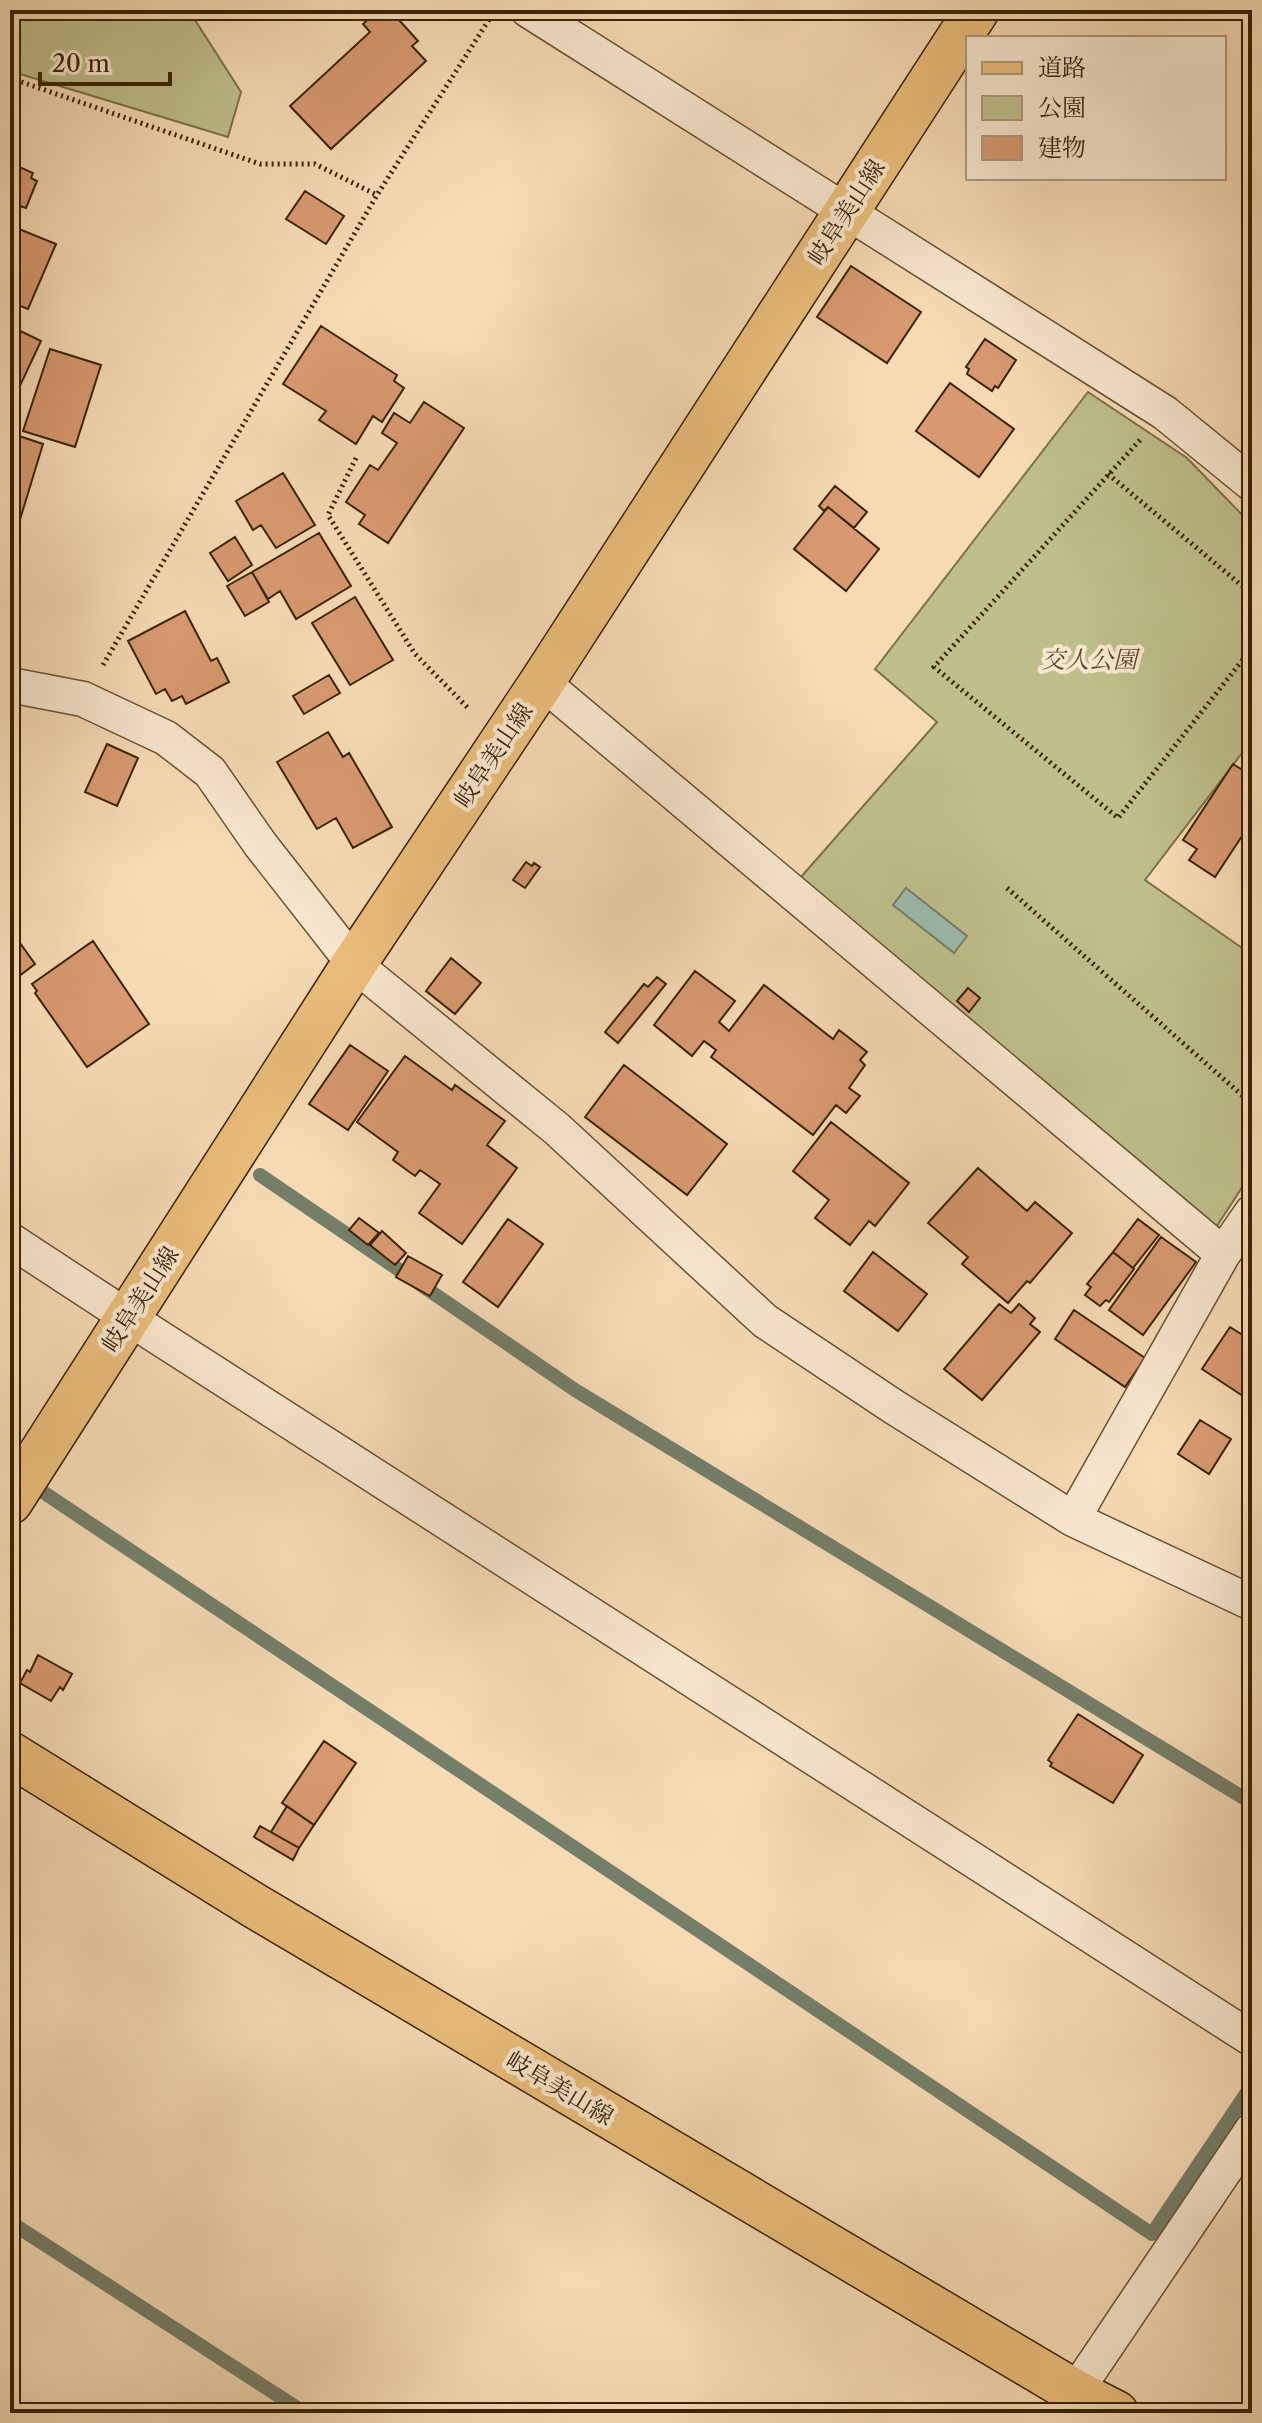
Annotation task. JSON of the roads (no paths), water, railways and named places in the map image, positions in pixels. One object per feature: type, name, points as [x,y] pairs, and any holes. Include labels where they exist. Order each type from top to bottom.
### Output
[{"type":"main road","name":"岐阜美山線","points":[[10,1502],[354,964],[542,682],[977,10]]},
{"type":"main road","name":"岐阜美山線","points":[[10,1754],[1068,2402],[1116,2413]]},
{"type":"street","points":[[528,10],[1165,413],[1252,484]]},
{"type":"street","points":[[542,682],[1223,1254]]},
{"type":"street","points":[[10,685],[83,699],[166,738],[210,772],[260,844],[354,964],[557,1129],[765,1321],[894,1407],[1073,1519],[1252,1603]]},
{"type":"street","points":[[1073,1519],[1223,1254],[1252,1212]]},
{"type":"street","points":[[10,1240],[1252,2039]]},
{"type":"street","points":[[1068,2402],[1252,2130]]},
{"type":"waterway","points":[[260,1175],[575,1390],[1252,1803]]},
{"type":"waterway","points":[[28,1482],[1152,2234],[1252,2085]]},
{"type":"waterway","points":[[10,2222],[305,2413]]},
{"type":"park label","name":"交人公園","points":[[1089,659]]}]
